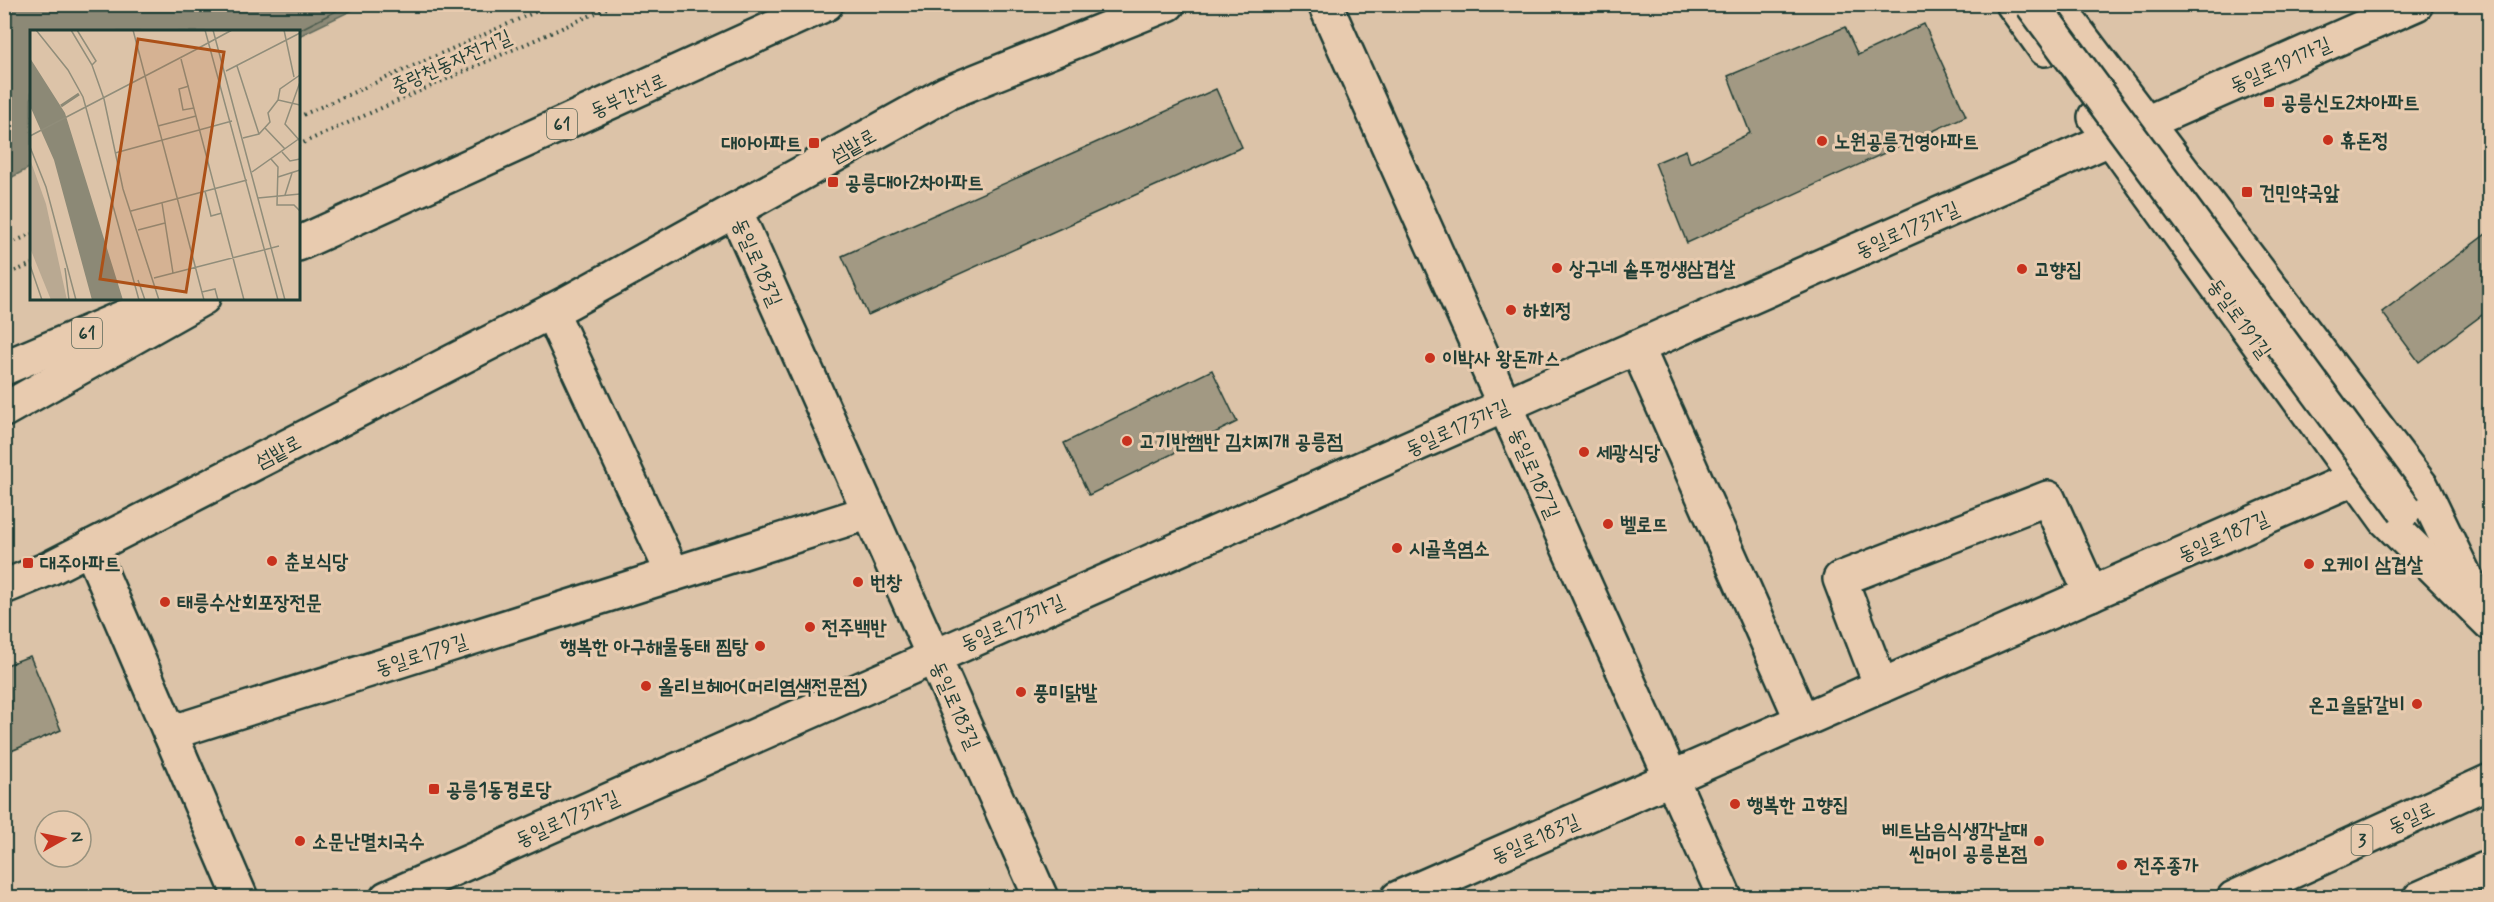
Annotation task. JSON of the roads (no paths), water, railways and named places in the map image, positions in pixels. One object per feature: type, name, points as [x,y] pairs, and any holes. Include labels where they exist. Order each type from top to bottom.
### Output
[{"type":"main road","name":"동부간선로","points":[[300,244],[826,4]]},
{"type":"main road","name":"섬밭로","points":[[4,587],[90,547],[551,311],[947,93],[1168,4]]},
{"type":"main road","name":"동일로187길","points":[[1325,4],[1725,897]]},
{"type":"main road","name":"동일로191길","points":[[2013,4],[2386,520],[2487,619]]},
{"type":"main road","name":"동일로191길","points":[[2032,4],[2487,619]]},
{"type":"main road","name":"동일로191길","points":[[2056,4],[2144,124],[2422,487],[2487,619]]},
{"type":"main road","name":"동일로191가길","points":[[2144,124],[2416,4]]},
{"type":"main road","name":"동일로173가길","points":[[387,897],[2144,124]]},
{"type":"main road","name":"동일로183길","points":[[735,210],[1041,897]]},
{"type":"main road","name":"61","points":[[4,368],[164,300]]},
{"type":"main road","points":[[4,410],[199,300]]},
{"type":"main road","points":[[551,311],[673,574],[870,512]]},
{"type":"main road","points":[[1637,347],[1802,720]]},
{"type":"main road","name":"동일로187길","points":[[1672,777],[2355,478]]},
{"type":"main road","points":[[1881,686],[1840,579],[2048,498],[2091,594]]},
{"type":"main road","points":[[90,547],[241,897]]},
{"type":"main road","name":"동일로179길","points":[[170,733],[673,574]]},
{"type":"main road","name":"동일로183길","points":[[1398,897],[1672,777]]},
{"type":"main road","name":"동일로","points":[[2234,897],[2490,781]]},
{"type":"main road","points":[[2420,897],[2490,867]]},
{"type":"water","points":[[5,4],[363,4],[300,36],[300,30],[30,30],[30,168],[5,181]]},
{"type":"place","name":"공릉신도2차아파트","points":[[2269,102]]},
{"type":"place","name":"휴돈정","points":[[2328,140]]},
{"type":"place","name":"노원공릉건영아파트","points":[[1822,141]]},
{"type":"place","name":"대아아파트","points":[[814,143]]},
{"type":"place","name":"공릉대아2차아파트","points":[[833,182]]},
{"type":"place","name":"건민약국앞","points":[[2247,192]]},
{"type":"place","name":"상구네 솥뚜껑생삼겹살","points":[[1557,268]]},
{"type":"place","name":"고향집","points":[[2022,269]]},
{"type":"place","name":"하회정","points":[[1511,310]]},
{"type":"place","name":"이박사 왕돈까스","points":[[1430,358]]},
{"type":"place","name":"고기반햄반 김치찌개 공릉점","points":[[1127,441]]},
{"type":"place","name":"세광식당","points":[[1584,452]]},
{"type":"place","name":"벨로뜨","points":[[1608,524]]},
{"type":"place","name":"시골흑염소","points":[[1397,548]]},
{"type":"place","name":"춘보식당","points":[[272,561]]},
{"type":"place","name":"대주아파트","points":[[28,563]]},
{"type":"place","name":"오케이 삼겹살","points":[[2309,564]]},
{"type":"place","name":"번창","points":[[858,582]]},
{"type":"place","name":"태릉수산회포장전문","points":[[165,602]]},
{"type":"place","name":"전주백반","points":[[810,627]]},
{"type":"place","name":"행복한 아구해물동태 찜탕","points":[[760,646]]},
{"type":"place","name":"올리브헤어(머리염색전문점)","points":[[646,686]]},
{"type":"place","name":"풍미닭발","points":[[1021,692]]},
{"type":"place","name":"온고을닭갈비","points":[[2417,704]]},
{"type":"place","name":"공릉1동경로당","points":[[434,789]]},
{"type":"place","name":"행복한 고향집","points":[[1735,804]]},
{"type":"place","name":"소문난멸치국수","points":[[300,841]]},
{"type":"place","name":"베트남음식생각날때 씬머이 공릉본점","points":[[2039,841]]},
{"type":"place","name":"전주종가","points":[[2122,865]]}]
